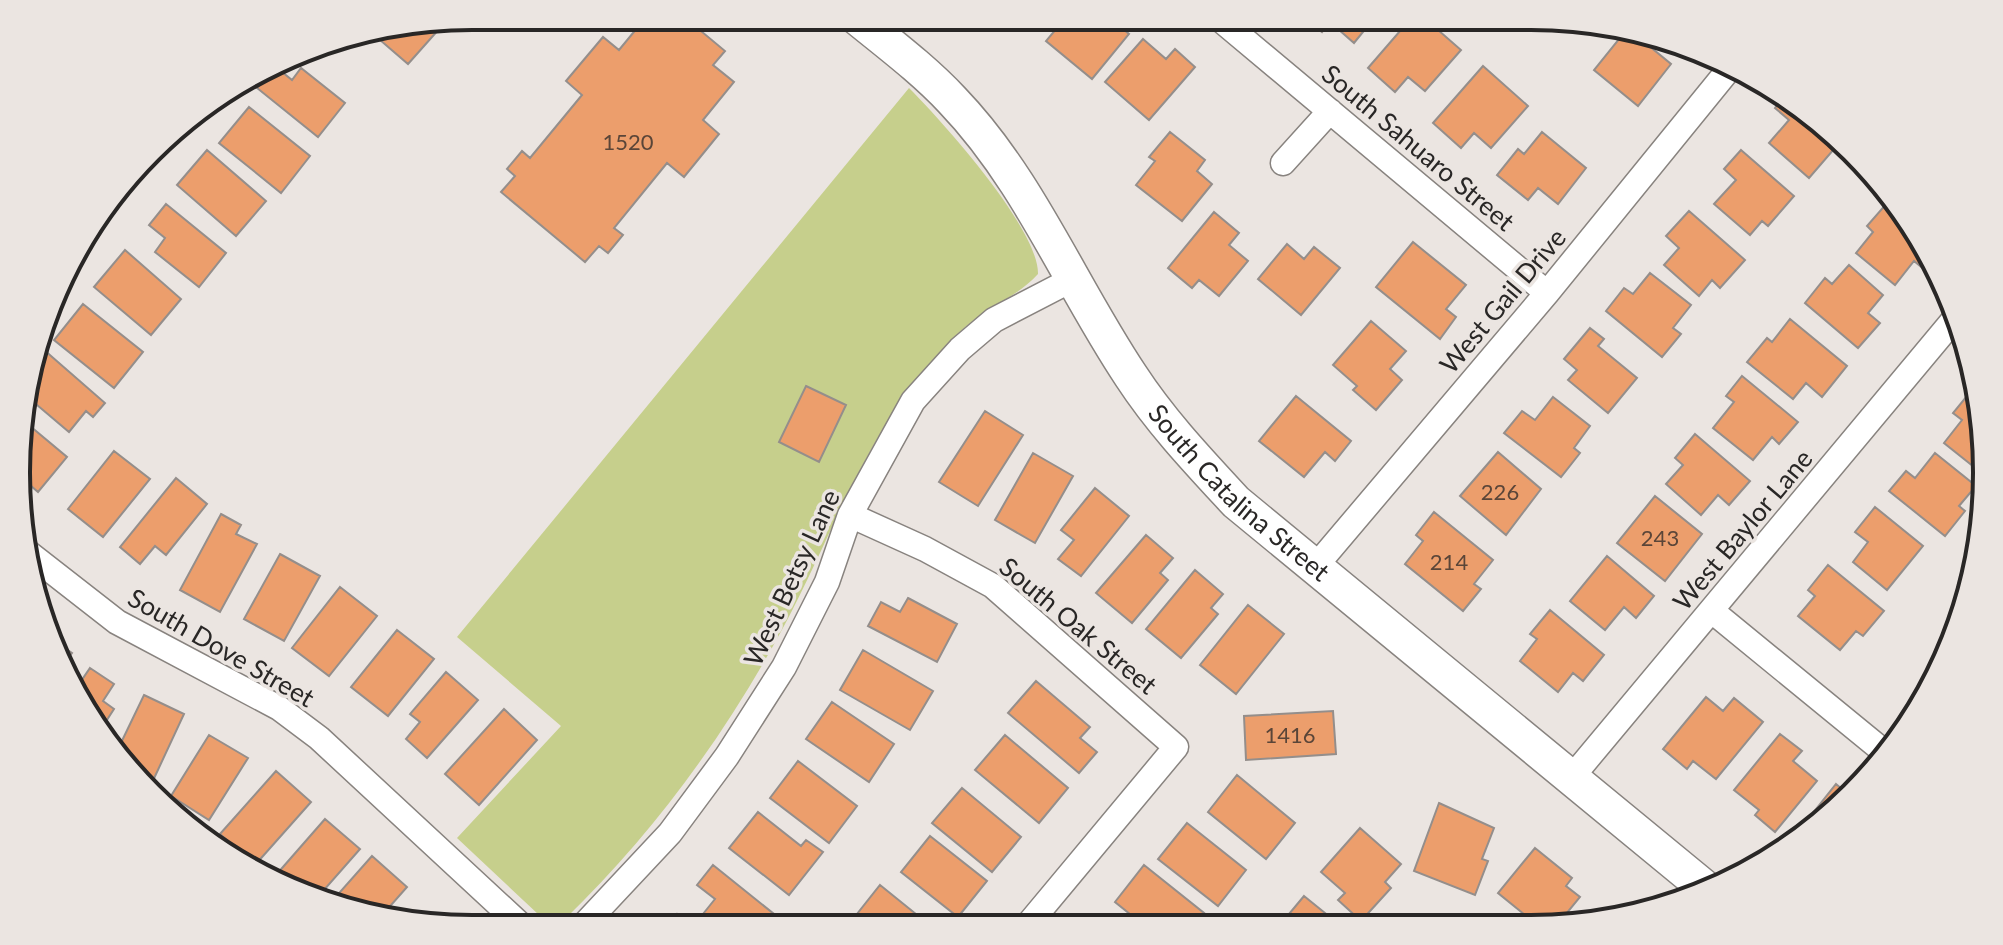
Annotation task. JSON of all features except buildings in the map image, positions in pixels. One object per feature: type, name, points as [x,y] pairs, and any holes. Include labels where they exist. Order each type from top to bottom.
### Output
[{"type":"street","name":"South Catalina Street","points":[[871,30],[953,100],[1015,181],[1131,377],[1184,446],[1236,502],[1698,882]]},
{"type":"street","name":"South Sahuaro Street","points":[[1233,30],[1547,293]]},
{"type":"street","name":"West Gail Drive","points":[[1315,567],[1547,293],[1724,75]]},
{"type":"street","points":[[1283,163],[1330,111]]},
{"type":"street","name":"West Betsy Lane","points":[[593,915],[670,833],[727,756],[784,667],[827,582],[850,515],[913,401],[960,349],[994,320],[1073,279]]},
{"type":"street","name":"West Baylor Lane","points":[[1572,777],[1948,326]]},
{"type":"street","name":"South Oak Street","points":[[850,515],[925,549],[993,586],[1176,747],[1036,915]]},
{"type":"street","name":"South Dove Street","points":[[40,562],[117,622],[253,694],[319,738],[510,915]]},
{"type":"street","points":[[1712,611],[1878,747]]},
{"type":"green space","points":[[909,88],[965,149],[1006,204],[1034,254],[1038,274],[958,333],[895,409],[860,469],[784,626],[738,705],[657,818],[569,915],[539,915],[457,838],[561,726],[457,637]]}]
